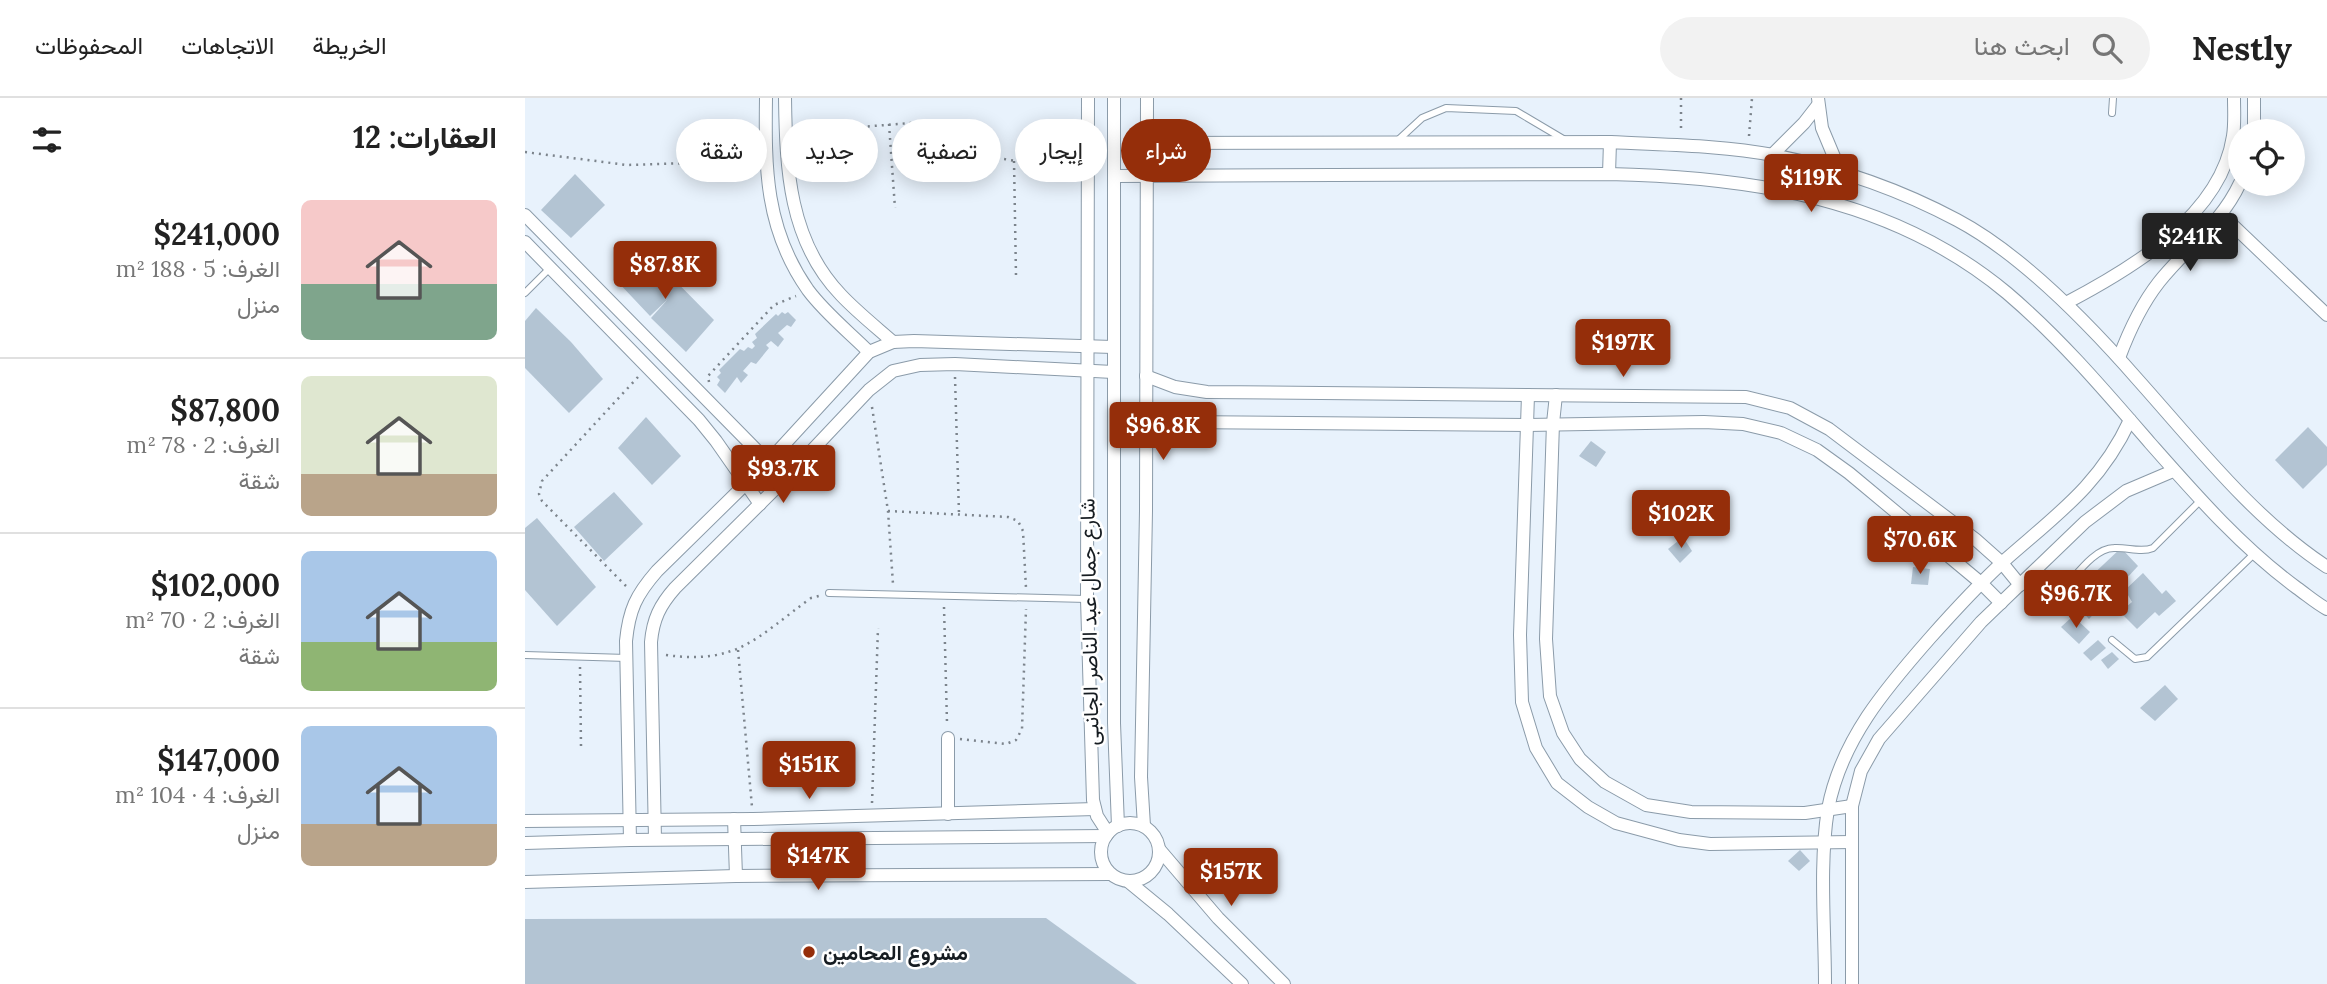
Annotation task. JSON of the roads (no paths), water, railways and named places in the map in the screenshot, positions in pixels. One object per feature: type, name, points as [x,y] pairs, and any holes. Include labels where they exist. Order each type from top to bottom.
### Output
[{"type":"street","points":[[766,98],[765,161],[770,201],[780,232],[808,290],[869,352]]},
{"type":"street","points":[[785,98],[790,192],[797,221],[824,274],[841,295],[893,342]]},
{"type":"street","name":"شارع جمال عبد الناصر الجانبى","points":[[1088,98],[1088,119]]},
{"type":"street","points":[[1110,874],[1101,856],[1110,832],[1114,723],[1114,98]]},
{"type":"street","points":[[1147,98],[1147,119]]},
{"type":"street","points":[[2066,303],[2143,258],[2163,243],[2204,201],[2216,185],[2227,160],[2233,136],[2234,98]]},
{"type":"street","points":[[2254,98],[2254,119]]},
{"type":"street","points":[[1818,101],[1830,150],[1840,171]]},
{"type":"street","points":[[1772,155],[1804,123],[1818,101]]},
{"type":"street","points":[[1211,143],[1609,142],[1681,145],[1772,155],[1840,171],[1892,188],[1959,221],[2021,265],[2066,303],[2241,493],[2289,538],[2327,567]]},
{"type":"street","points":[[1609,142],[1609,174]]},
{"type":"street","points":[[1211,177],[1679,175],[1730,180],[1823,200],[1879,218],[1943,248],[2005,291],[2062,345],[2201,500],[2277,573],[2327,609]]},
{"type":"street","points":[[1115,176],[1121,176]]},
{"type":"street","name":"شارع جمال عبد الناصر الجانبى","points":[[1089,182],[1087,599],[1095,809],[1110,832]]},
{"type":"street","points":[[1144,827],[1141,777],[1148,182]]},
{"type":"street","points":[[2119,358],[2143,305],[2160,281],[2222,215],[2233,196]]},
{"type":"street","points":[[525,215],[785,479]]},
{"type":"street","points":[[2222,215],[2327,315]]},
{"type":"street","points":[[525,242],[699,420],[760,504]]},
{"type":"street","points":[[630,839],[627,658],[629,615],[640,590],[768,462],[869,352],[893,342],[914,341],[1113,347]]},
{"type":"street","points":[[655,839],[651,653],[653,622],[661,603],[869,390],[881,379],[900,369],[919,365],[955,364],[1113,372]]},
{"type":"street","points":[[1146,376],[1175,387],[1207,392],[1747,397],[1790,408],[1829,429],[1975,539],[2002,563],[2021,585]]},
{"type":"street","points":[[1528,395],[1520,635],[1522,702],[1536,748],[1557,783],[1588,807],[1616,823],[1679,840],[1710,844],[1852,842]]},
{"type":"street","points":[[1556,395],[1546,639],[1550,696],[1563,733],[1580,759],[1605,782],[1646,805],[1691,811],[1805,813],[1852,806]]},
{"type":"street","points":[[1825,984],[1825,844],[1828,809],[1841,765],[1860,727],[1913,657],[1981,583],[2090,484],[2113,454],[2130,420]]},
{"type":"street","points":[[1146,435],[1180,422],[1743,424],[1781,433],[1817,450],[1849,473],[1981,583],[2001,603]]},
{"type":"street","points":[[1852,984],[1852,806],[1861,771],[1879,739],[1981,622],[2105,506],[2141,483],[2173,471]]},
{"type":"street","points":[[948,738],[949,814]]},
{"type":"street","points":[[525,821],[753,819],[1095,809]]},
{"type":"street","points":[[734,819],[736,876]]},
{"type":"street","points":[[525,843],[1110,832],[1135,824],[1151,832],[1159,849],[1218,918],[1284,984]]},
{"type":"street","points":[[1129,882],[1139,880],[1155,869],[1159,849]]},
{"type":"street","points":[[525,882],[736,876],[1110,874],[1129,882],[1168,914],[1242,984]]},
{"type":"lane","points":[[2112,113],[2113,98]]},
{"type":"lane","points":[[1395,143],[1422,118],[1446,108],[1516,111],[1570,143]]},
{"type":"lane","points":[[525,293],[550,268]]},
{"type":"lane","points":[[2063,589],[2100,552],[2108,548],[2146,551],[2153,548],[2201,500]]},
{"type":"lane","points":[[2112,640],[2135,659],[2147,657],[2255,553]]},
{"type":"lane","points":[[829,593],[1087,599]]},
{"type":"lane","points":[[525,655],[627,658]]},
{"type":"place","name":"مشروع المحامين","points":[[809,952]]}]
